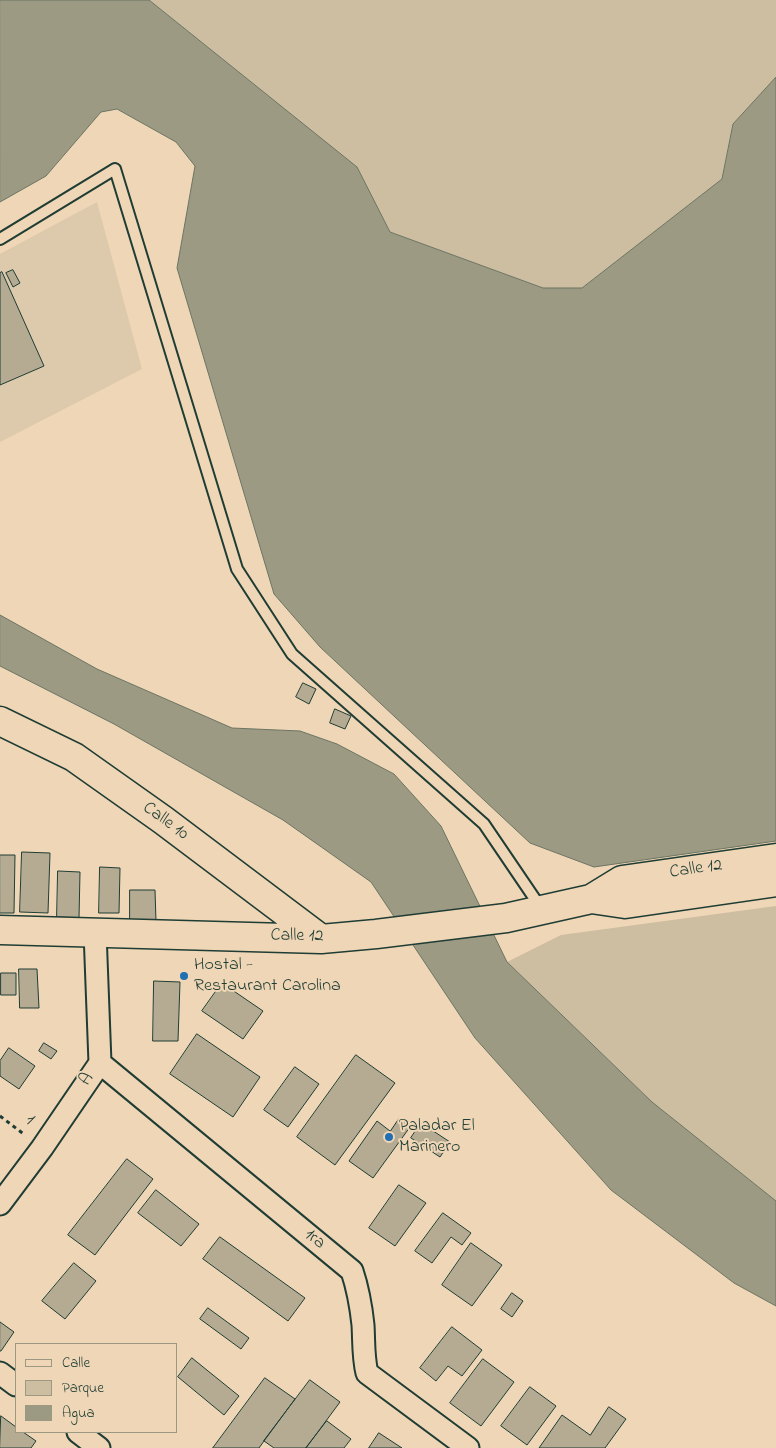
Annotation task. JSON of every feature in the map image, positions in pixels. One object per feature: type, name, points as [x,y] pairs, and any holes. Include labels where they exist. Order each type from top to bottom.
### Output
[{"type":"main road","name":"Calle 10","points":[[0,721],[74,757],[163,820],[321,939]]},
{"type":"main road","name":"Calle 12","points":[[0,930],[321,939],[376,934],[506,918],[543,911],[591,899],[622,880],[776,858]]},
{"type":"main road","name":"Calle 12","points":[[591,899],[625,904],[776,882]]},
{"type":"street","name":"A","points":[[0,1204],[42,1148],[100,1063],[95,932]]},
{"type":"street","name":"1ra","points":[[100,1063],[352,1271],[359,1293],[364,1360],[367,1373],[465,1447]]},
{"type":"street","points":[[0,1373],[15,1384]]},
{"type":"street","points":[[79,1433],[100,1448]]},
{"type":"lane","points":[[0,239],[115,169],[237,569],[292,654],[484,824],[543,911]]},
{"type":"path","name":"1","points":[[0,1116],[42,1148]]},
{"type":"shaded area","points":[[97,202],[142,369],[0,442],[0,254]]},
{"type":"green space","points":[[149,0],[776,0],[776,77],[733,124],[722,179],[582,288],[543,288],[390,232],[356,167]]},
{"type":"green space","points":[[776,906],[776,1201],[652,1102],[507,962],[561,935]]},
{"type":"water","points":[[0,0],[149,0],[357,167],[390,232],[543,288],[582,288],[722,179],[733,124],[776,77],[776,841],[594,867],[530,843],[320,647],[274,594],[177,268],[195,166],[176,142],[117,109],[101,112],[46,176],[0,202]]},
{"type":"water","points":[[0,615],[97,669],[232,728],[300,731],[337,744],[394,774],[441,826],[507,962],[652,1102],[776,1201],[776,1306],[734,1283],[611,1190],[475,1038],[371,882],[283,820],[114,724],[0,666]]},
{"type":"building","points":[[13,270],[20,283],[13,287],[6,273]]},
{"type":"building","points":[[2,272],[44,366],[0,385],[0,273]]},
{"type":"building","points":[[303,683],[316,689],[309,704],[296,697]]},
{"type":"building","points":[[335,709],[351,716],[345,729],[330,723]]},
{"type":"building","points":[[22,852],[50,853],[48,913],[20,912]]},
{"type":"building","points":[[0,855],[15,855],[14,913],[0,913]]},
{"type":"building","points":[[100,867],[120,868],[119,913],[99,913]]},
{"type":"building","points":[[58,871],[80,872],[79,918],[57,917]]},
{"type":"building","points":[[130,890],[155,890],[156,922],[130,923]]},
{"type":"building","points":[[19,969],[37,969],[39,1008],[20,1008]]},
{"type":"building","points":[[1,973],[16,973],[16,995],[1,995]]},
{"type":"building","points":[[154,981],[180,982],[178,1041],[153,1041]]},
{"type":"building","points":[[222,983],[263,1011],[243,1039],[202,1011]]},
{"type":"building","points":[[197,1034],[260,1077],[233,1117],[170,1074]]},
{"type":"building","points":[[44,1043],[57,1051],[51,1059],[39,1051]]},
{"type":"building","points":[[9,1048],[35,1066],[19,1089],[0,1076],[0,1061]]},
{"type":"building","points":[[356,1055],[395,1083],[335,1165],[297,1137]]},
{"type":"building","points":[[295,1067],[319,1084],[288,1127],[264,1110]]},
{"type":"building","points":[[399,1119],[410,1127],[373,1178],[349,1161],[377,1121],[390,1131]]},
{"type":"building","points":[[421,1123],[450,1142],[440,1157],[411,1138]]},
{"type":"building","points":[[127,1159],[153,1179],[95,1255],[68,1235]]},
{"type":"building","points":[[399,1185],[426,1203],[395,1246],[369,1228]]},
{"type":"building","points":[[156,1190],[199,1224],[181,1246],[138,1213]]},
{"type":"building","points":[[443,1213],[471,1233],[462,1245],[451,1237],[432,1263],[415,1251]]},
{"type":"building","points":[[220,1237],[305,1298],[288,1321],[203,1259]]},
{"type":"building","points":[[471,1243],[502,1265],[472,1306],[442,1285]]},
{"type":"building","points":[[74,1263],[96,1281],[65,1319],[42,1301]]},
{"type":"building","points":[[512,1293],[523,1301],[512,1317],[501,1309]]},
{"type":"building","points":[[208,1308],[249,1338],[241,1349],[200,1319]]},
{"type":"building","points":[[0,1322],[14,1332],[1,1351],[0,1351]]},
{"type":"building","points":[[452,1327],[482,1350],[462,1376],[448,1366],[436,1381],[420,1368]]},
{"type":"building","points":[[192,1358],[239,1396],[224,1415],[178,1377]]},
{"type":"building","points":[[483,1359],[514,1382],[481,1426],[450,1403]]},
{"type":"building","points":[[265,1378],[295,1399],[259,1448],[213,1448]]},
{"type":"building","points":[[310,1380],[340,1402],[306,1448],[274,1448],[264,1441]]},
{"type":"building","points":[[530,1387],[556,1406],[527,1445],[501,1426]]},
{"type":"building","points":[[609,1407],[626,1419],[605,1448],[539,1448],[562,1415],[590,1435]]},
{"type":"building","points":[[1,1416],[15,1426],[15,1433],[24,1433],[36,1441],[31,1448],[0,1448]]},
{"type":"building","points":[[327,1421],[351,1439],[344,1448],[306,1448]]},
{"type":"building","points":[[379,1433],[402,1448],[369,1448]]},
{"type":"place","name":"Hostal - Restaurant Carolina","points":[[184,976]]},
{"type":"place","name":"Paladar El Marinero","points":[[389,1137]]}]
